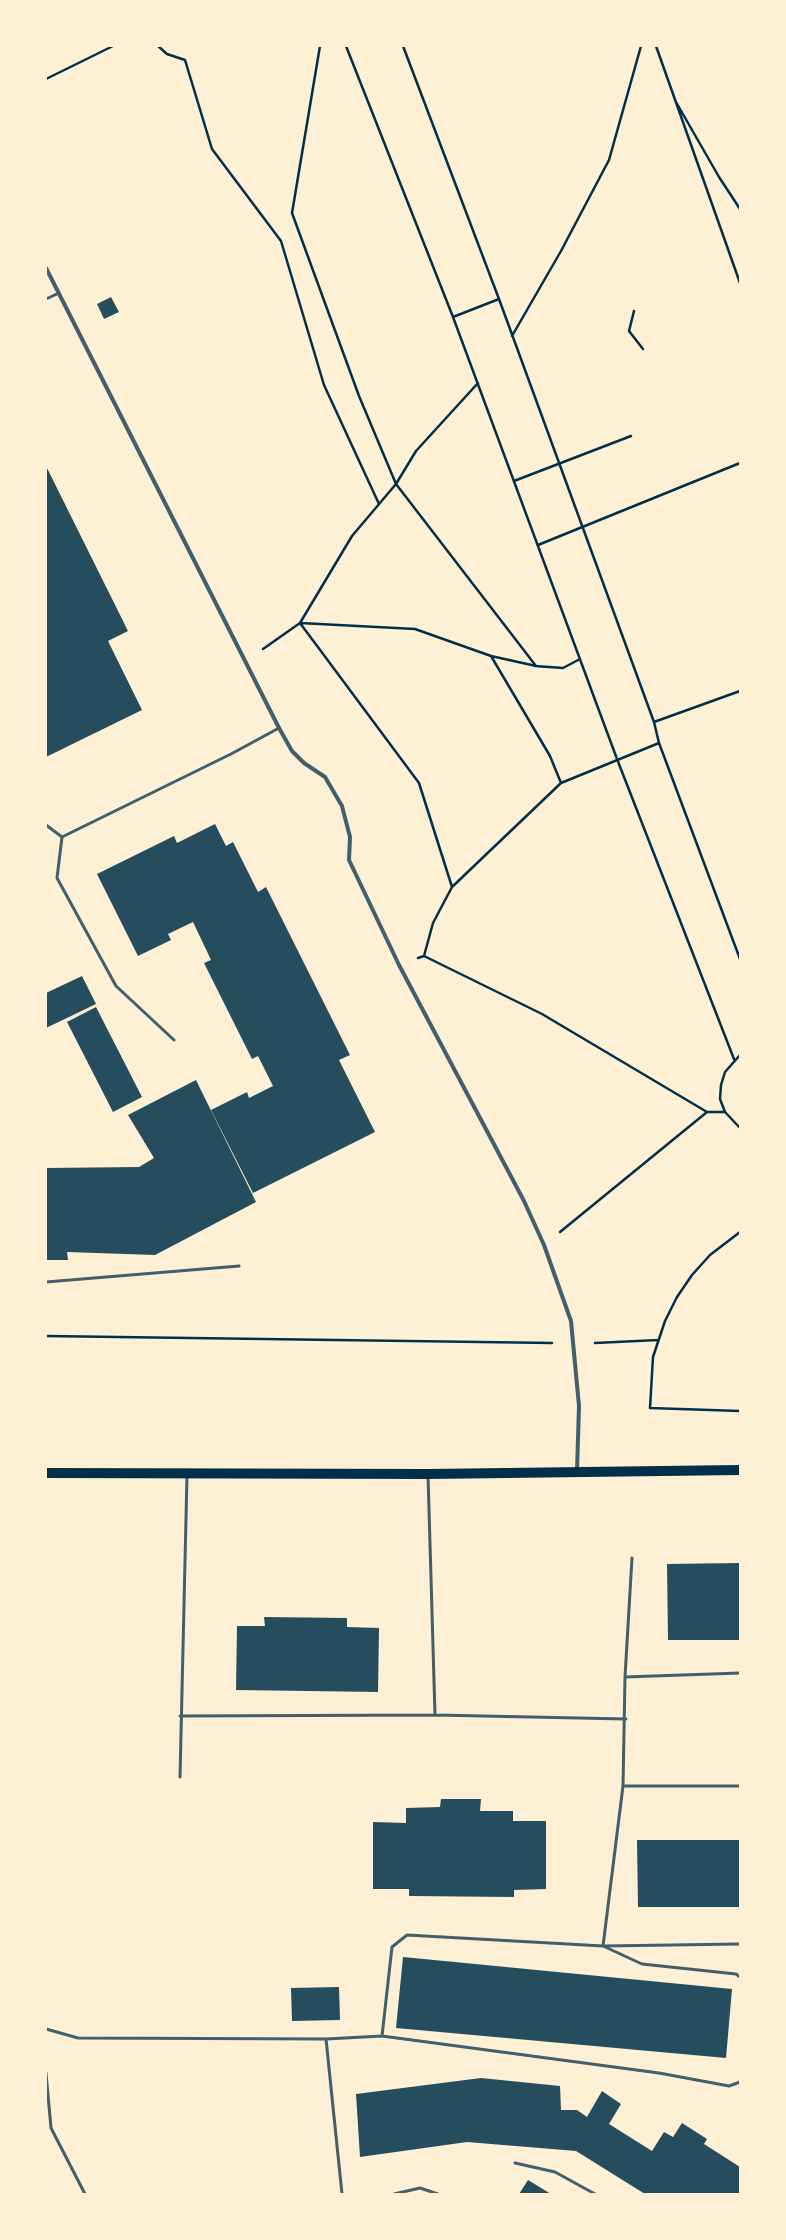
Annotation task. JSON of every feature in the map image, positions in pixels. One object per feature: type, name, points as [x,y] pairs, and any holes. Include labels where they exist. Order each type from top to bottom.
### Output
[{"type":"main road","points":[[46,1473],[428,1474],[740,1470]]},
{"type":"street","points":[[46,268],[279,728],[292,750],[304,763],[324,777],[342,806],[350,837],[349,860],[399,965],[524,1201],[544,1245],[571,1321],[579,1406],[577,1471]]},
{"type":"lane","points":[[46,299],[59,293]]},
{"type":"lane","points":[[62,837],[232,754],[279,728]]},
{"type":"lane","points":[[46,826],[62,837]]},
{"type":"lane","points":[[62,837],[57,878],[116,986],[174,1040]]},
{"type":"lane","points":[[46,1282],[239,1266]]},
{"type":"lane","points":[[180,1777],[180,1716],[187,1474]]},
{"type":"lane","points":[[428,1474],[436,1715]]},
{"type":"lane","points":[[604,1946],[623,1786],[626,1718],[625,1677],[632,1558]]},
{"type":"lane","points":[[625,1677],[740,1673]]},
{"type":"lane","points":[[180,1716],[436,1715],[626,1718]]},
{"type":"lane","points":[[623,1786],[740,1786]]},
{"type":"lane","points":[[382,2036],[392,1947],[407,1935],[604,1946],[740,1944]]},
{"type":"lane","points":[[604,1946],[642,1964],[736,1974],[740,1976]]},
{"type":"lane","points":[[46,2029],[78,2038],[326,2039],[382,2036],[659,2073],[729,2086],[740,2082]]},
{"type":"lane","points":[[326,2039],[342,2194]]},
{"type":"lane","points":[[46,2073],[51,2128],[85,2194]]},
{"type":"lane","points":[[515,2163],[555,2172],[595,2194]]},
{"type":"lane","points":[[394,2194],[420,2188],[438,2194]]},
{"type":"path","points":[[46,79],[113,46]]},
{"type":"path","points":[[158,46],[167,54],[185,60],[212,149],[280,241],[324,385],[379,504]]},
{"type":"path","points":[[320,46],[292,213],[359,396],[396,484],[536,666]]},
{"type":"path","points":[[346,46],[453,317],[617,759],[734,1059]]},
{"type":"path","points":[[402,46],[499,299],[558,464],[654,722],[659,743],[740,959]]},
{"type":"path","points":[[512,336],[561,251],[609,160],[641,46]]},
{"type":"path","points":[[656,46],[740,283]]},
{"type":"path","points":[[673,96],[719,177],[740,209]]},
{"type":"path","points":[[453,317],[499,299]]},
{"type":"path","points":[[634,311],[629,331],[643,349]]},
{"type":"path","points":[[261,651],[300,623],[352,536],[396,484],[416,451],[478,383]]},
{"type":"path","points":[[514,481],[631,436]]},
{"type":"path","points":[[538,545],[740,462]]},
{"type":"path","points":[[300,623],[415,630],[491,656],[536,666],[563,668],[580,659]]},
{"type":"path","points":[[300,623],[419,783],[452,887]]},
{"type":"path","points":[[491,656],[550,756],[561,783]]},
{"type":"path","points":[[654,722],[740,691]]},
{"type":"path","points":[[424,956],[433,923],[452,887],[561,783],[659,743]]},
{"type":"path","points":[[399,965],[424,956],[542,1014],[707,1112],[725,1112]]},
{"type":"path","points":[[740,1055],[734,1059],[725,1072],[720,1085],[720,1099],[725,1112],[740,1128]]},
{"type":"path","points":[[544,1245],[707,1112]]},
{"type":"path","points":[[740,1232],[710,1255],[692,1275],[677,1297],[665,1322],[653,1357],[650,1408],[740,1411]]},
{"type":"path","points":[[46,1336],[572,1344],[658,1340]]},
{"type":"building","points":[[111,297],[119,312],[104,319],[97,304]]},
{"type":"building","points":[[46,466],[128,631],[108,641],[142,710],[46,757]]},
{"type":"building","points":[[215,824],[226,846],[233,842],[258,892],[266,887],[350,1055],[339,1060],[375,1132],[253,1193],[211,1110],[247,1092],[249,1098],[273,1086],[258,1056],[252,1059],[204,963],[211,960],[193,922],[168,934],[171,940],[138,956],[97,874],[174,836],[177,843]]},
{"type":"building","points":[[82,976],[96,1004],[46,1028],[46,993]]},
{"type":"building","points":[[96,1007],[142,1097],[113,1112],[67,1022]]},
{"type":"building","points":[[196,1080],[256,1202],[155,1255],[67,1252],[68,1260],[46,1260],[46,1168],[139,1167],[154,1158],[128,1115]]},
{"type":"building","points":[[740,1563],[740,1640],[668,1640],[667,1564]]},
{"type":"building","points":[[264,1617],[347,1618],[347,1627],[379,1628],[378,1692],[236,1690],[237,1626],[265,1626]]},
{"type":"building","points":[[441,1799],[481,1799],[480,1811],[513,1811],[513,1821],[546,1821],[546,1889],[514,1890],[514,1897],[409,1896],[409,1889],[373,1889],[373,1822],[406,1823],[406,1808],[440,1807]]},
{"type":"building","points":[[637,1840],[740,1840],[740,1907],[638,1907]]},
{"type":"building","points":[[403,1957],[732,1989],[726,2058],[396,2028]]},
{"type":"building","points":[[339,1987],[340,2020],[292,2021],[291,1988]]},
{"type":"building","points":[[481,2078],[560,2086],[561,2110],[577,2110],[587,2117],[602,2091],[621,2104],[609,2124],[652,2151],[664,2132],[673,2137],[682,2123],[707,2139],[704,2144],[740,2167],[740,2194],[645,2194],[576,2151],[467,2142],[360,2157],[356,2094]]},
{"type":"building","points":[[528,2180],[551,2194],[519,2194]]}]
